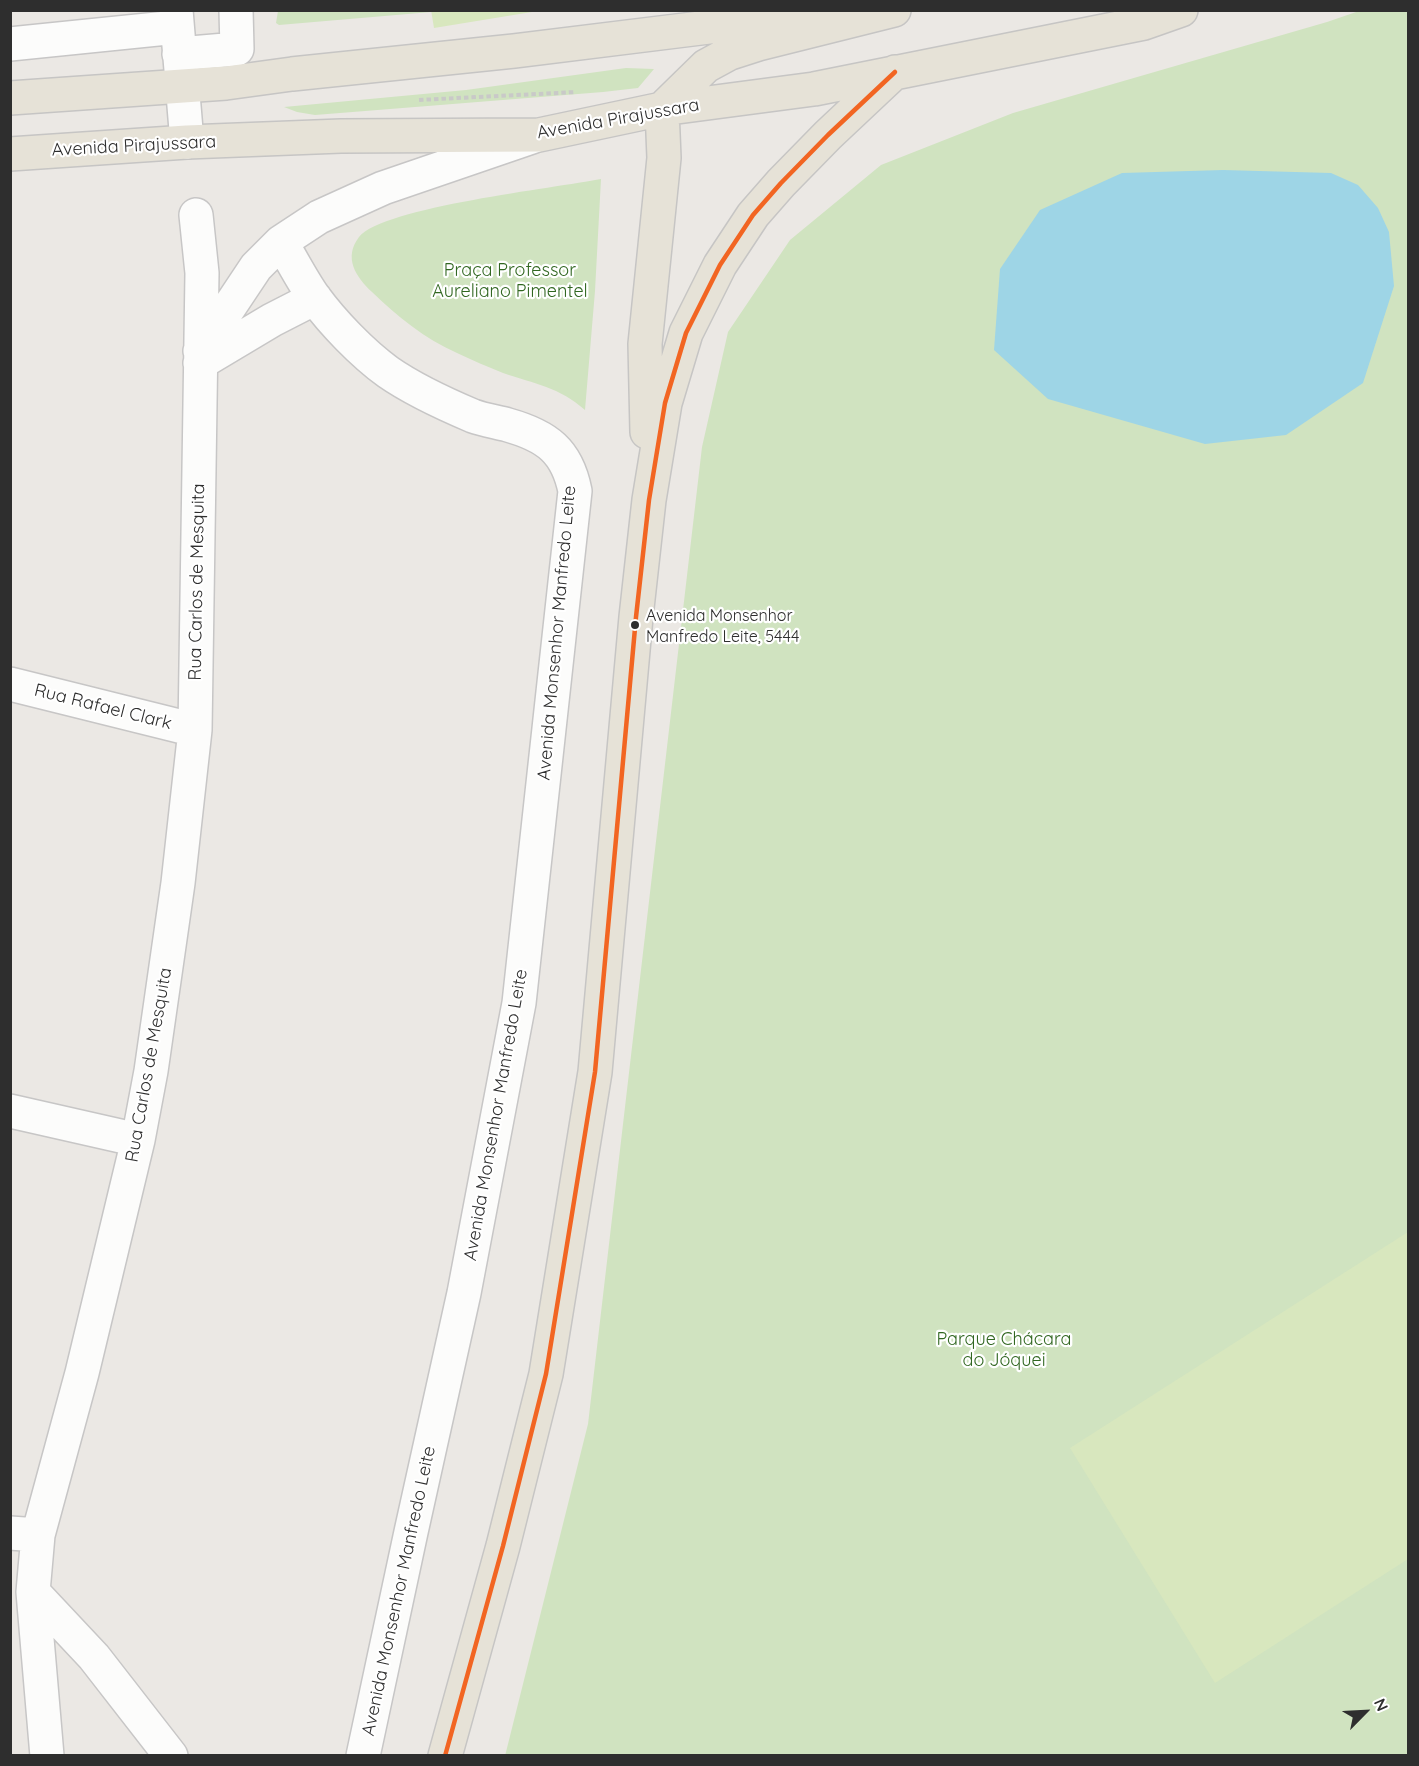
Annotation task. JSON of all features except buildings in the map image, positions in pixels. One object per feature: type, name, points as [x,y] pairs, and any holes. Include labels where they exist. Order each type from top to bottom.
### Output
[{"type":"main road","points":[[10,98],[182,87],[514,51],[717,26],[801,10]]},
{"type":"main road","points":[[649,500],[645,344],[664,158],[662,109],[706,66],[730,53],[894,10]]},
{"type":"main road","name":"Avenida Pirajussara","points":[[10,154],[187,142],[341,136],[538,135],[662,109],[814,89],[1144,23],[1181,10]]},
{"type":"main road","points":[[445,1755],[503,1546],[546,1374],[596,1072],[636,617],[649,500],[665,403],[686,333],[720,265],[753,215],[781,183],[895,72]]},
{"type":"street","points":[[10,44],[177,30],[237,49],[236,10]]},
{"type":"street","points":[[177,30],[187,142]]},
{"type":"street","points":[[200,357],[256,267],[281,242],[319,217],[383,188],[538,135]]},
{"type":"street","name":"Rua Carlos de Mesquita","points":[[47,1755],[33,1592],[24,1534],[82,1373],[138,1140],[178,884],[195,730],[202,273],[196,215]]},
{"type":"street","points":[[200,357],[315,298],[281,242]]},
{"type":"street","name":"Avenida Monsenhor Manfredo Leite","points":[[315,298],[359,347],[388,372],[475,417],[530,433],[547,442],[561,455],[568,466],[574,491],[519,1003],[464,1293],[363,1755]]},
{"type":"street","name":"Rua Rafael Clark","points":[[10,684],[195,730]]},
{"type":"street","points":[[10,1111],[138,1140]]},
{"type":"street","points":[[33,1592],[94,1657],[171,1755]]},
{"type":"green space","points":[[431,10],[538,10],[538,11],[434,28]]},
{"type":"green space","points":[[278,11],[443,11],[279,25],[276,23]]},
{"type":"green space","name":"Parque Chácara do Jóquei","points":[[1359,11],[1408,11],[1408,1755],[505,1756],[588,1424],[702,447],[728,332],[790,240],[881,165],[1013,113]]},
{"type":"green space","points":[[626,68],[654,69],[638,88],[603,92],[315,115],[284,107],[466,90]]},
{"type":"green space","name":"Praça Professor Aureliano Pimentel","points":[[601,179],[585,410],[556,391],[497,371],[434,341],[401,318],[382,301],[361,280],[354,267],[352,252],[354,245],[359,237],[374,226],[434,208],[472,200]]},
{"type":"green space","points":[[1408,1232],[1408,1559],[1215,1683],[1070,1448]]},
{"type":"water","points":[[1223,170],[1331,173],[1358,185],[1378,208],[1389,232],[1394,286],[1363,383],[1286,435],[1205,444],[1048,399],[994,350],[1000,269],[1040,210],[1122,173]]},
{"type":"transit line","points":[[445,1756],[503,1546],[546,1374],[595,1072],[636,617],[649,500],[665,403],[686,333],[720,265],[753,215],[828,135],[895,72]]},
{"type":"place","name":"Avenida Monsenhor Manfredo Leite, 5444","points":[[635,625]]}]
